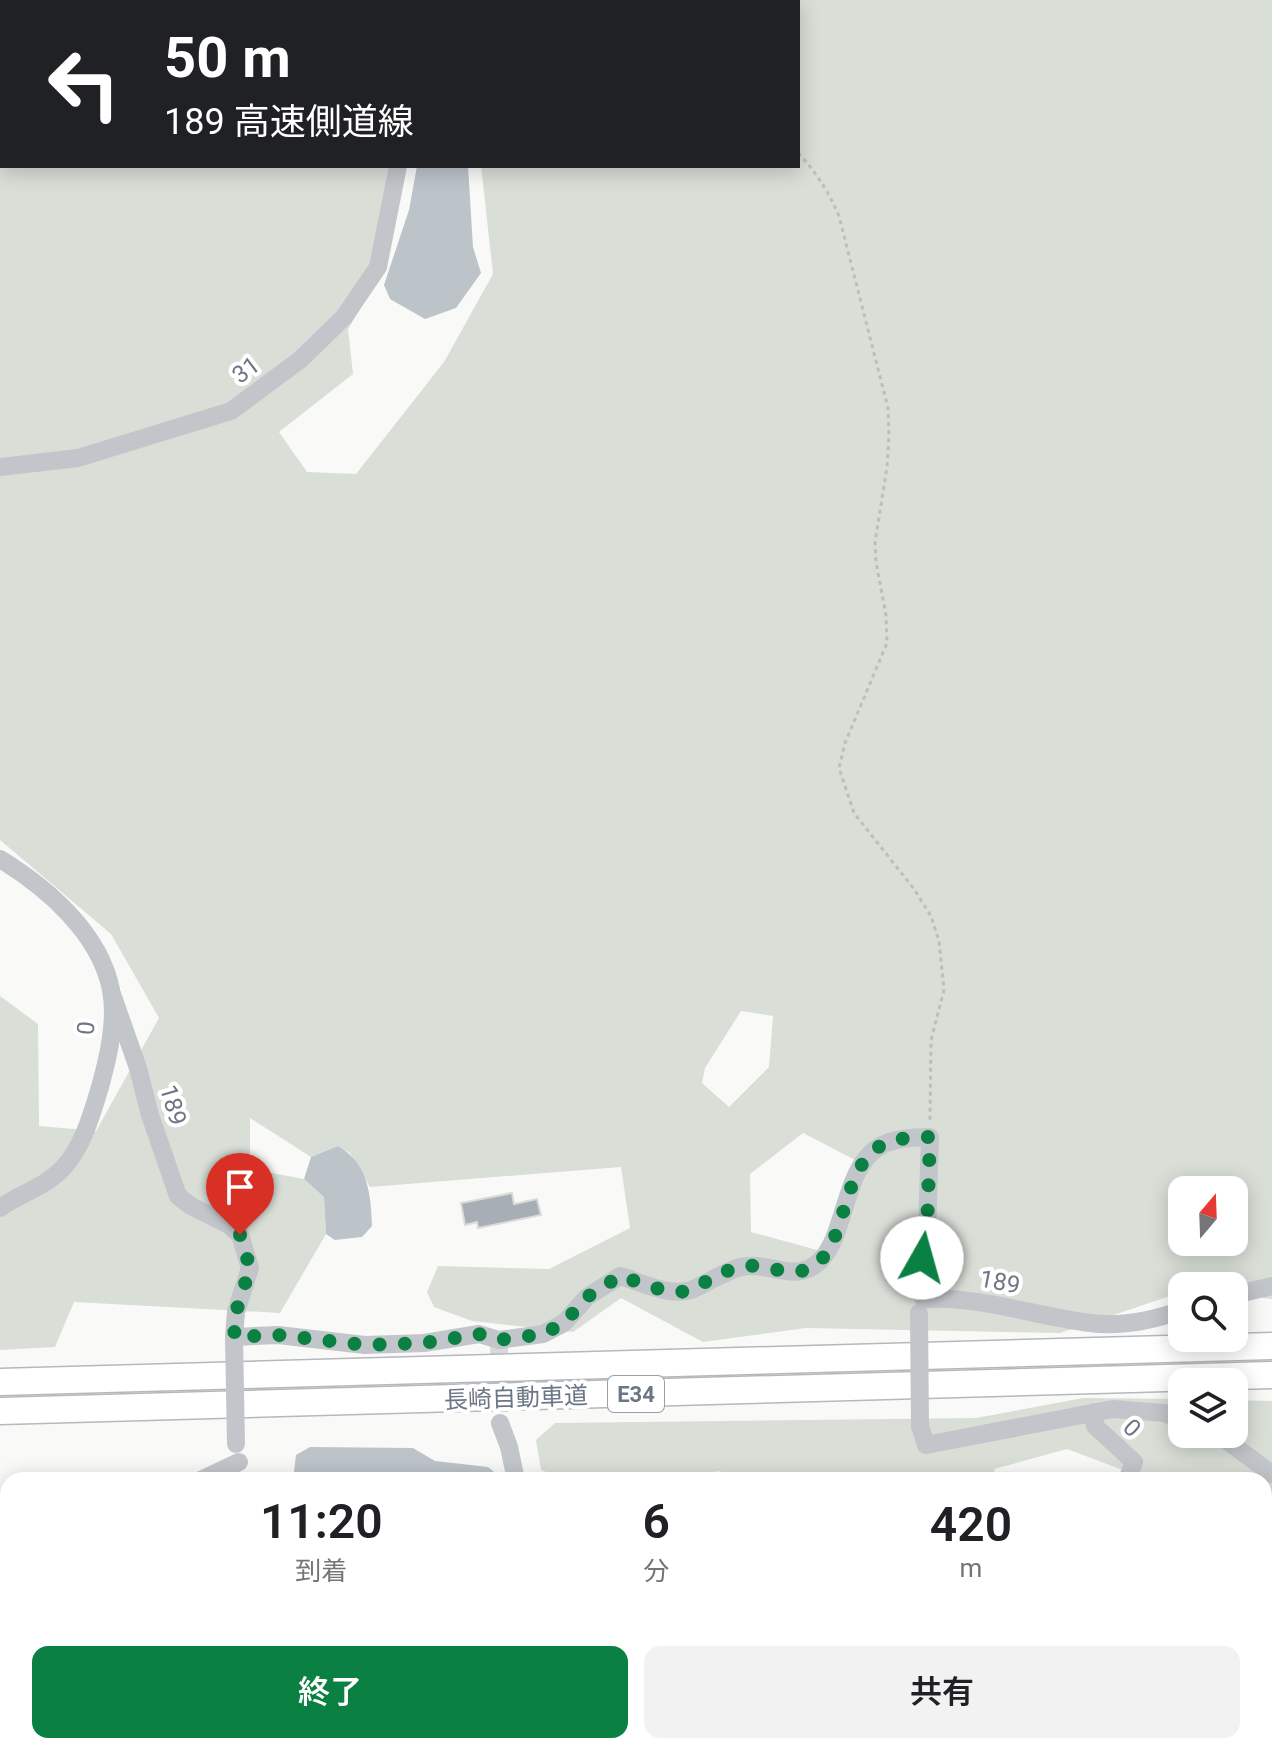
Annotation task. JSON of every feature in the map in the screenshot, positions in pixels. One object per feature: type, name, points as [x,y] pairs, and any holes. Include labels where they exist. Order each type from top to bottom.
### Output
[{"type":"highway","name":"長崎自動車道","points":[[0,1382],[1272,1346]]},
{"type":"highway","name":"長崎自動車道","points":[[0,1411],[1272,1375]]},
{"type":"street","name":"31","points":[[0,467],[78,458],[231,411],[301,359],[344,317],[378,267],[398,168]]},
{"type":"street","name":"0","points":[[0,859],[53,899],[77,924],[97,951],[112,994],[111,1035],[96,1103],[81,1140],[62,1169],[35,1188]]},
{"type":"street","name":"189","points":[[112,994],[178,1196],[229,1225],[240,1235],[250,1268],[236,1312],[234,1337],[238,1453]]},
{"type":"street","points":[[234,1337],[278,1335],[365,1345],[424,1343],[479,1334],[499,1340],[543,1334],[564,1323],[587,1297],[620,1276],[672,1292],[683,1292],[720,1273],[747,1266],[807,1270],[820,1261],[831,1244],[852,1185],[879,1146],[893,1141],[930,1137],[927,1231],[917,1286],[922,1306],[920,1426],[926,1445],[1113,1409],[1168,1415]]},
{"type":"street","points":[[0,1190],[35,1188]]},
{"type":"street","points":[[0,1208],[35,1188]]},
{"type":"street","points":[[1248,1292],[1272,1286]]},
{"type":"street","name":"189","points":[[922,1306],[953,1297],[1092,1323],[1122,1324],[1168,1313]]},
{"type":"street","name":"0","points":[[1094,1412],[1095,1426],[1134,1462],[1130,1472]]},
{"type":"street","points":[[500,1423],[514,1472]]},
{"type":"street","points":[[1237,1448],[1269,1472]]},
{"type":"street","points":[[212,1472],[238,1453],[244,1472]]},
{"type":"path","points":[[800,155],[827,188],[839,216],[888,408],[887,467],[875,542],[887,643],[845,743],[839,768],[854,813],[914,889],[931,916],[939,941],[944,990],[931,1040],[930,1137]]},
{"type":"shaded area","points":[[800,0],[1272,0],[1272,1299],[1248,1296],[1248,1272],[1168,1272],[1168,1297],[1060,1333],[806,1328],[703,1342],[621,1298],[573,1332],[472,1321],[434,1307],[427,1292],[438,1266],[549,1269],[630,1228],[621,1167],[370,1187],[350,1153],[338,1146],[311,1157],[250,1118],[250,1169],[304,1179],[324,1197],[326,1234],[280,1313],[74,1302],[55,1347],[0,1350],[0,996],[38,1024],[39,1126],[96,1131],[159,1018],[111,934],[0,840],[0,168],[405,168],[384,270],[348,329],[353,374],[279,432],[307,472],[356,474],[444,362],[493,274],[481,168],[800,168]],"holes":[[[741,1011],[773,1016],[769,1067],[729,1107],[702,1083],[705,1068]],[[803,1133],[857,1161],[821,1251],[751,1232],[750,1174]]]},
{"type":"shaded area","points":[[417,168],[468,168],[473,247],[481,273],[456,308],[425,319],[390,299],[384,285],[409,210]]},
{"type":"shaded area","points":[[338,1146],[356,1161],[369,1191],[372,1226],[362,1237],[335,1240],[326,1234],[324,1197],[304,1179],[311,1157]]},
{"type":"shaded area","points":[[1083,1398],[1168,1399],[1168,1448],[1248,1448],[1248,1400],[1272,1401],[1272,1472],[1128,1472],[1067,1449],[994,1469],[995,1472],[546,1472],[541,1470],[536,1440],[555,1423],[976,1418]]},
{"type":"shaded area","points":[[310,1447],[413,1448],[435,1461],[488,1467],[494,1472],[294,1472],[296,1455]]},
{"type":"building","points":[[512,1193],[514,1204],[537,1199],[541,1215],[478,1228],[477,1222],[465,1225],[461,1203]]},
{"type":"tunnel","points":[[499,1340],[500,1423]]},
{"type":"route","points":[[240,1235],[250,1268],[236,1312],[234,1337],[278,1335],[365,1345],[424,1343],[479,1334],[499,1340],[543,1334],[564,1323],[587,1297],[620,1276],[672,1292],[683,1292],[720,1273],[747,1266],[807,1270],[820,1261],[831,1244],[852,1185],[879,1146],[910,1138],[930,1137],[927,1231],[922,1258]]}]
